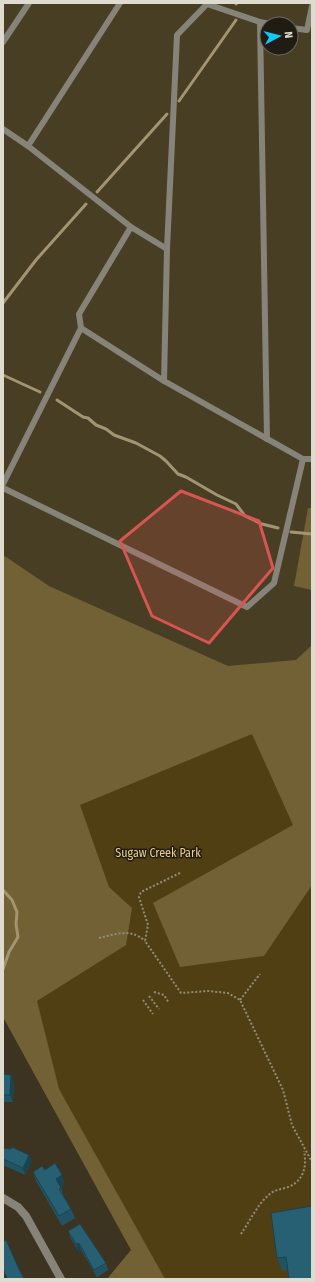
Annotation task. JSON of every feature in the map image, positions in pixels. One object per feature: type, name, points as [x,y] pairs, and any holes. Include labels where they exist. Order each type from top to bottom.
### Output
[{"type":"street","points":[[3,1198],[18,1207],[26,1216],[61,1279]]},
{"type":"lane","points":[[3,42],[29,3]]},
{"type":"lane","points":[[28,146],[120,3]]},
{"type":"lane","points":[[164,381],[167,249],[177,35],[207,4],[259,22]]},
{"type":"lane","points":[[299,29],[307,30],[312,6]]},
{"type":"lane","points":[[261,56],[267,439]]},
{"type":"lane","points":[[3,129],[28,146],[131,227],[167,249]]},
{"type":"lane","points":[[3,484],[81,328],[79,314],[131,227]]},
{"type":"lane","points":[[81,328],[164,381],[303,459],[312,459]]},
{"type":"lane","points":[[3,488],[247,607],[274,584],[303,459]]},
{"type":"path","points":[[145,941],[148,925],[139,897],[141,892],[180,873]]},
{"type":"path","points":[[99,938],[121,933],[133,933],[145,941],[181,993],[208,991],[228,993],[240,1000],[283,1090],[292,1124],[312,1162]]},
{"type":"path","points":[[240,1000],[260,974]]},
{"type":"path","points":[[154,992],[164,995],[169,1002]]},
{"type":"path","points":[[149,996],[159,1009]]},
{"type":"path","points":[[143,1000],[153,1014]]},
{"type":"path","points":[[241,1234],[262,1203],[271,1193],[295,1184],[300,1179],[305,1167],[304,1149]]},
{"type":"highlighted area","points":[[181,491],[259,521],[273,568],[209,643],[152,616],[120,541]]},
{"type":"shaded area","points":[[3,3],[312,3],[312,671],[278,690],[3,609]]},
{"type":"shaded area","points":[[308,508],[312,508],[312,590],[294,586]]},
{"type":"shaded area","points":[[3,555],[49,586],[228,666],[296,660],[312,645],[312,885],[264,956],[180,967],[153,903],[293,825],[252,734],[80,805],[109,887],[132,908],[126,945],[37,1001],[59,1089],[165,1279],[107,1279],[131,1250],[3,1017]]},
{"type":"green space","name":"Sugaw Creek Park","points":[[3,609],[278,690],[312,671],[312,1279],[107,1279],[131,1250],[3,1017]]},
{"type":"building","points":[[3,1074],[11,1075],[10,1095],[3,1095]]},
{"type":"building","points":[[12,1147],[29,1155],[23,1168],[3,1159],[3,1148],[11,1149]]},
{"type":"building","points":[[55,1163],[62,1175],[56,1179],[61,1188],[59,1189],[71,1209],[59,1216],[33,1172],[42,1166],[45,1170]]},
{"type":"building","points":[[312,1206],[312,1279],[289,1279],[286,1257],[277,1258],[271,1213]]},
{"type":"building","points":[[80,1224],[106,1263],[94,1270],[79,1243],[76,1244],[68,1231]]},
{"type":"building","points":[[6,1240],[24,1279],[8,1279],[6,1276],[3,1269],[3,1242]]},
{"type":"waterway","points":[[179,101],[236,20]]},
{"type":"waterway","points":[[97,192],[167,114]]},
{"type":"waterway","points":[[3,303],[36,260],[86,204]]},
{"type":"waterway","points":[[3,375],[40,392]]},
{"type":"waterway","points":[[57,400],[114,435],[136,443],[160,456],[178,474],[236,504],[245,516],[262,524],[278,528]]},
{"type":"waterway","points":[[291,532],[312,534]]},
{"type":"waterway","points":[[3,890],[12,900],[17,912],[16,924],[18,937],[9,952],[3,969]]}]
